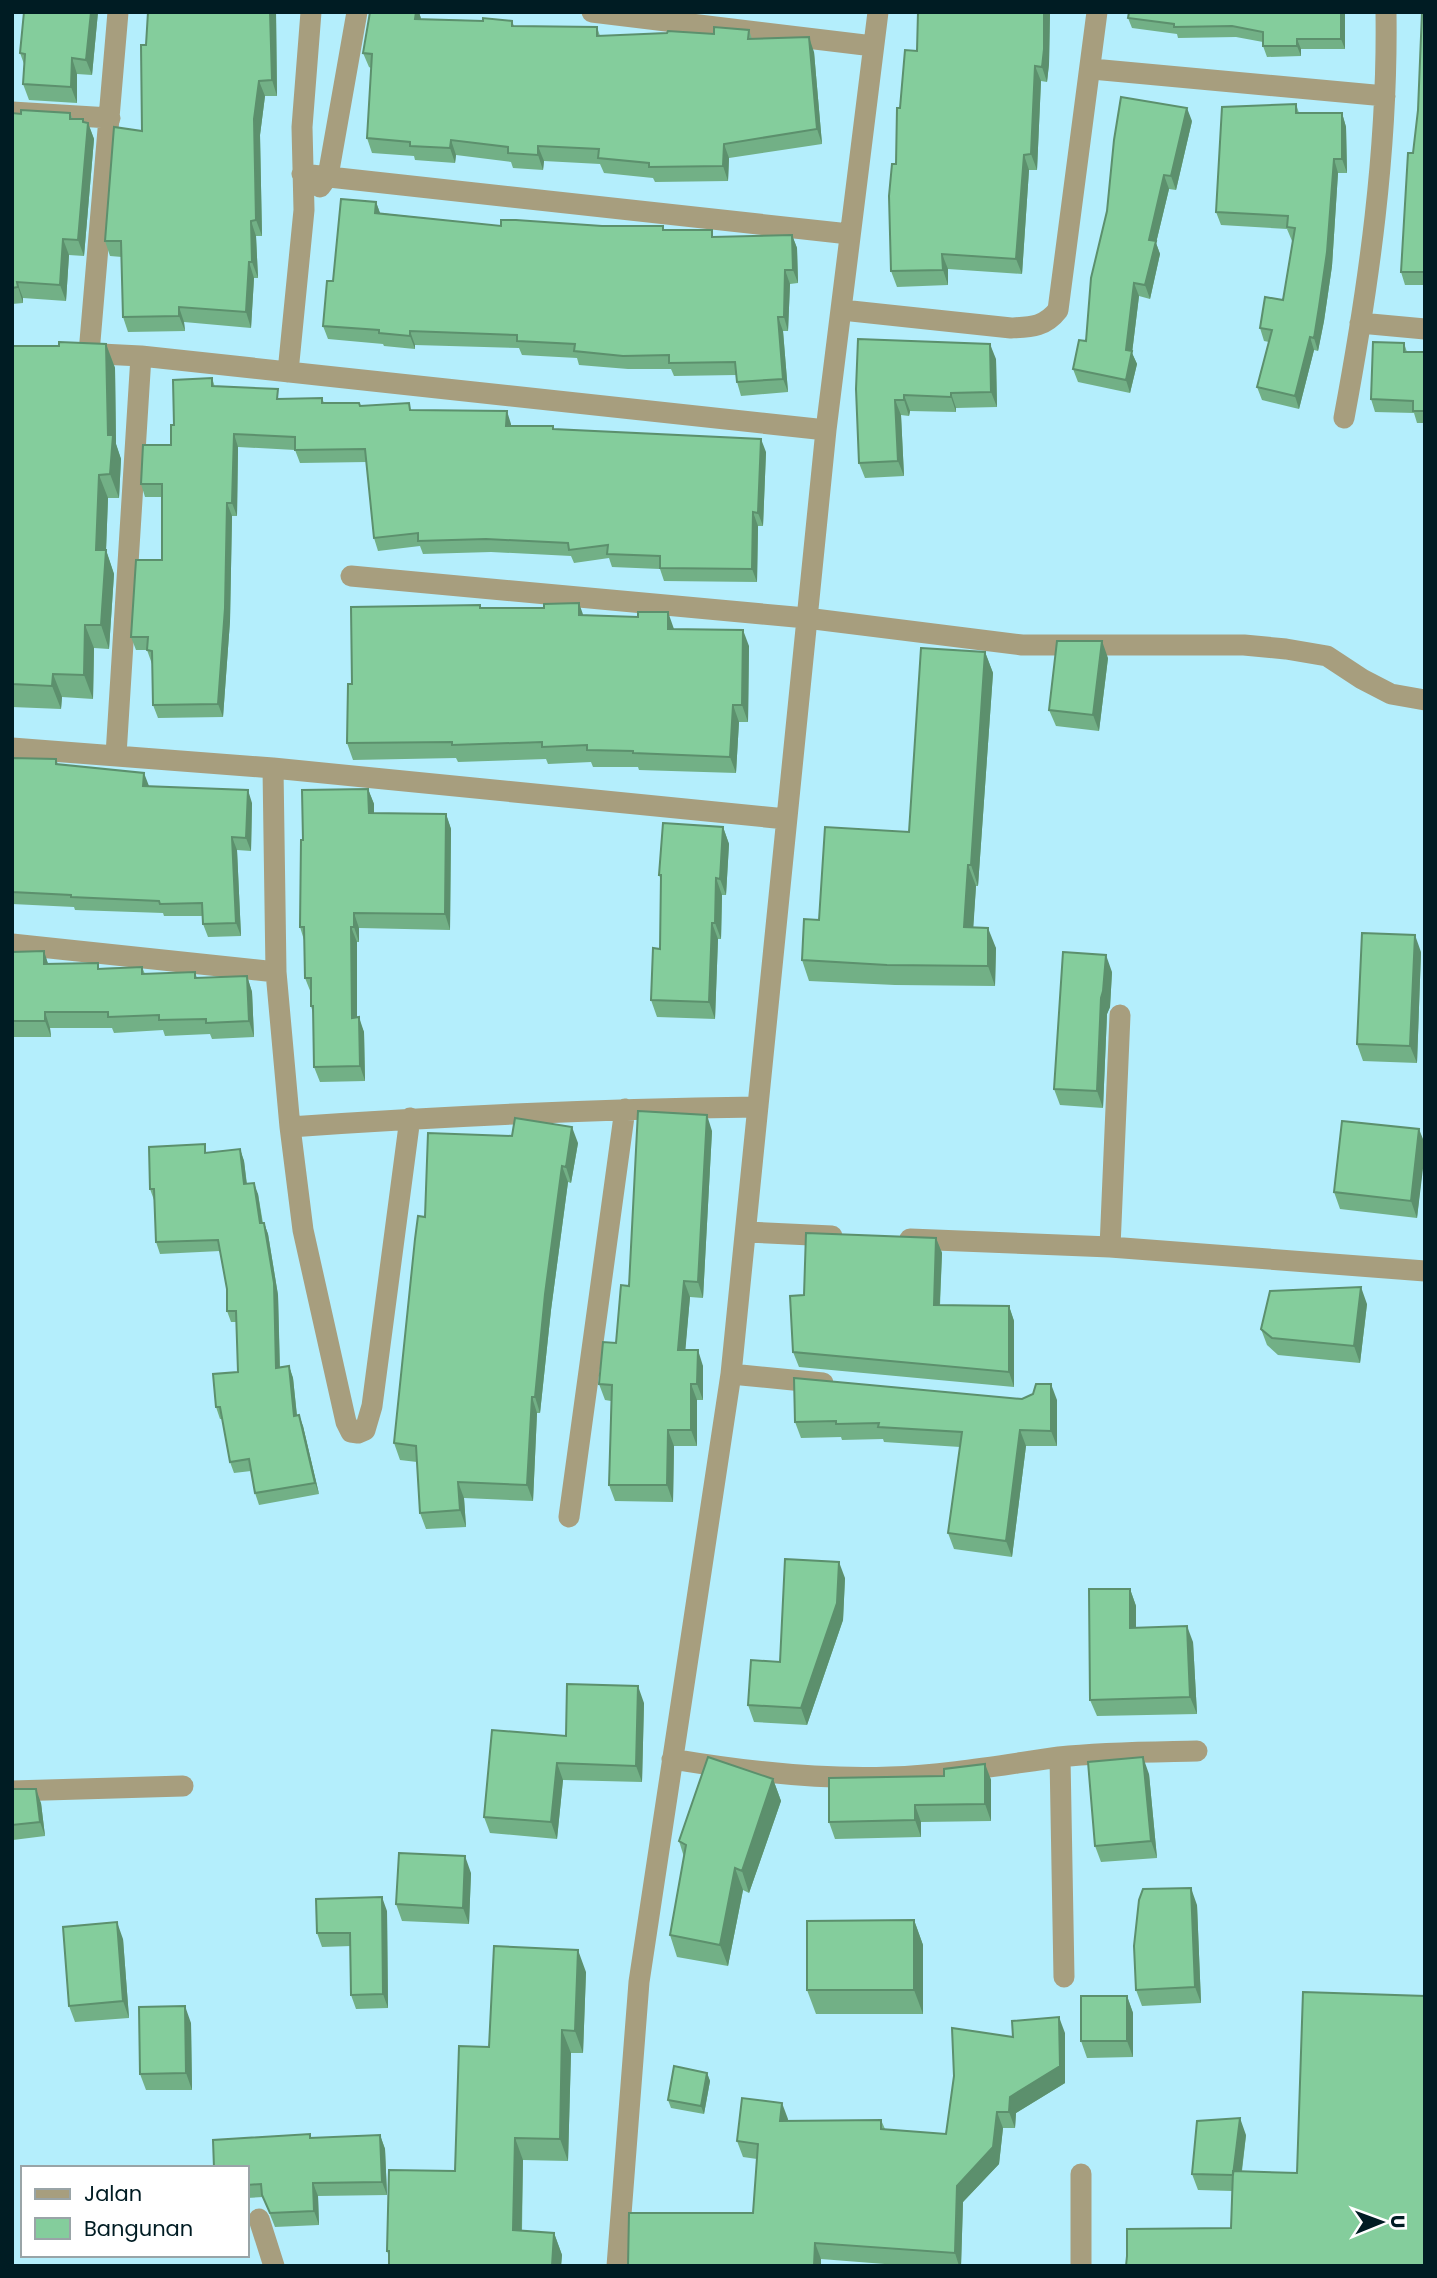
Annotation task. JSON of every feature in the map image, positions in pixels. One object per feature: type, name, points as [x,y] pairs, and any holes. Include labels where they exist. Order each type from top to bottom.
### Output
[{"type":"street","points":[[89,353],[118,12]]},
{"type":"street","points":[[288,372],[304,210],[302,127],[311,12]]},
{"type":"street","points":[[304,210],[327,176],[357,12]]},
{"type":"street","points":[[592,12],[873,46]]},
{"type":"street","points":[[617,2266],[639,1982],[731,1374],[826,430],[878,12]]},
{"type":"street","points":[[842,310],[1011,328],[1034,327],[1050,321],[1058,310],[1097,12]]},
{"type":"street","points":[[1344,418],[1360,323],[1379,178],[1385,96],[1386,12]]},
{"type":"street","points":[[1091,69],[1385,96]]},
{"type":"street","points":[[12,112],[110,118]]},
{"type":"street","points":[[302,174],[849,234]]},
{"type":"street","points":[[1360,323],[1425,330]]},
{"type":"street","points":[[64,352],[141,356],[826,430]]},
{"type":"street","points":[[116,755],[141,356]]},
{"type":"street","points":[[351,576],[806,618],[1022,645],[1244,645],[1286,649],[1327,656],[1391,694],[1425,700]]},
{"type":"street","points":[[12,748],[274,768],[786,819]]},
{"type":"street","points":[[274,768],[276,972],[290,1127],[303,1230],[345,1422],[351,1432],[365,1430],[372,1406],[410,1118]]},
{"type":"street","points":[[12,944],[276,972]]},
{"type":"street","points":[[1110,1247],[1120,1015]]},
{"type":"street","points":[[290,1127],[410,1118],[625,1109],[758,1107]]},
{"type":"street","points":[[569,1517],[625,1109]]},
{"type":"street","points":[[747,1231],[855,1237]]},
{"type":"street","points":[[895,1239],[1110,1247],[1425,1271]]},
{"type":"street","points":[[731,1374],[839,1384]]},
{"type":"street","points":[[672,1759],[804,1776],[886,1777],[951,1774],[1060,1757],[1197,1751]]},
{"type":"street","points":[[1060,1757],[1064,1977]]},
{"type":"street","points":[[12,1791],[183,1786]]},
{"type":"street","points":[[1081,2174],[1081,2266]]},
{"type":"street","points":[[259,2219],[274,2266]]},
{"type":"building","points":[[24,12],[91,12],[86,60],[72,58],[71,87],[23,84],[25,54],[20,53]]},
{"type":"building","points":[[148,12],[270,12],[272,80],[259,81],[254,119],[256,220],[251,221],[252,262],[249,262],[246,312],[179,307],[179,316],[123,317],[121,241],[105,241],[114,127],[142,131],[141,45],[146,45]]},
{"type":"building","points":[[370,12],[416,12],[415,19],[483,21],[483,18],[512,21],[512,26],[597,27],[597,36],[668,31],[714,34],[714,27],[749,30],[748,39],[809,37],[817,129],[724,144],[723,166],[649,167],[649,163],[598,158],[599,149],[538,146],[538,155],[508,153],[508,147],[451,140],[450,148],[410,146],[410,142],[367,138],[372,54],[363,53]]},
{"type":"building","points":[[918,12],[1044,12],[1042,67],[1035,66],[1031,154],[1024,155],[1016,259],[942,254],[943,270],[891,271],[889,196],[892,164],[896,164],[897,108],[900,108],[905,50],[917,51]]},
{"type":"building","points":[[1129,12],[1341,12],[1341,39],[1297,39],[1297,46],[1263,46],[1263,32],[1232,26],[1174,27],[1174,24],[1128,18]]},
{"type":"building","points":[[1422,12],[1425,12],[1425,272],[1401,272],[1408,153],[1413,153],[1418,110]]},
{"type":"building","points":[[1121,97],[1187,108],[1171,176],[1164,175],[1149,240],[1156,241],[1145,285],[1134,283],[1126,350],[1132,351],[1126,380],[1073,369],[1079,340],[1086,341],[1091,278],[1107,211]]},
{"type":"building","points":[[1296,104],[1296,113],[1342,113],[1342,159],[1334,159],[1327,252],[1314,338],[1310,337],[1295,396],[1257,387],[1272,330],[1260,328],[1265,297],[1283,300],[1295,228],[1287,227],[1288,216],[1216,212],[1222,107]]},
{"type":"building","points":[[21,110],[70,113],[70,119],[83,119],[83,122],[88,123],[78,240],[63,239],[60,285],[17,282],[18,287],[12,288],[12,113],[21,114]]},
{"type":"building","points":[[341,199],[376,202],[375,213],[501,226],[501,220],[516,220],[602,226],[663,226],[663,230],[712,230],[712,237],[792,235],[793,270],[785,270],[784,317],[778,317],[783,379],[737,382],[735,362],[669,363],[669,355],[623,356],[574,351],[575,344],[517,341],[517,335],[410,331],[410,336],[379,333],[379,330],[323,326],[327,281],[333,281]]},
{"type":"building","points":[[858,339],[990,344],[991,392],[951,393],[951,397],[904,395],[904,400],[895,400],[898,461],[859,463],[856,389]]},
{"type":"building","points":[[59,342],[106,344],[108,435],[113,435],[110,474],[99,475],[96,550],[106,550],[101,625],[85,625],[84,675],[53,674],[52,686],[12,684],[12,346],[59,346]]},
{"type":"building","points":[[1373,342],[1404,343],[1404,352],[1425,352],[1425,411],[1413,411],[1413,401],[1371,399]]},
{"type":"building","points":[[212,378],[212,386],[278,389],[277,399],[322,398],[322,403],[359,403],[360,406],[409,403],[410,410],[507,411],[506,426],[553,426],[553,429],[761,439],[758,513],[753,512],[752,569],[660,568],[660,556],[607,554],[608,545],[569,550],[568,543],[486,539],[418,541],[418,533],[374,538],[365,449],[295,450],[295,437],[234,434],[232,503],[227,503],[225,608],[218,704],[153,705],[152,651],[147,650],[148,637],[131,637],[136,560],[162,560],[162,484],[141,484],[143,445],[171,445],[171,425],[174,425],[173,380]]},
{"type":"building","points":[[579,603],[579,615],[638,617],[638,612],[668,612],[668,629],[743,630],[742,705],[733,705],[730,757],[587,750],[587,745],[542,747],[542,742],[452,745],[452,742],[347,743],[348,684],[352,684],[351,607],[480,605],[480,608],[544,608],[544,604]]},
{"type":"building","points":[[1057,641],[1102,641],[1093,715],[1049,710]]},
{"type":"building","points":[[921,648],[985,652],[971,865],[968,865],[964,927],[988,928],[988,966],[887,965],[802,960],[804,919],[819,920],[825,827],[909,832]]},
{"type":"building","points":[[12,758],[56,759],[56,764],[144,773],[143,786],[248,790],[246,838],[232,837],[236,923],[203,924],[202,903],[160,904],[159,901],[12,892]]},
{"type":"building","points":[[368,789],[369,813],[446,814],[445,914],[354,913],[354,927],[351,927],[352,1018],[359,1017],[360,1066],[314,1067],[311,978],[305,978],[304,927],[300,927],[302,790]]},
{"type":"building","points":[[663,823],[723,827],[720,879],[716,878],[715,923],[712,923],[709,1002],[651,1000],[653,948],[660,949],[659,875]]},
{"type":"building","points":[[1362,933],[1415,935],[1410,1046],[1357,1044]]},
{"type":"building","points":[[44,951],[44,964],[98,963],[98,969],[142,967],[142,974],[195,972],[195,978],[247,976],[249,1021],[206,1023],[206,1019],[159,1020],[159,1015],[108,1017],[108,1012],[45,1012],[45,1021],[12,1021],[12,952]]},
{"type":"building","points":[[1063,952],[1106,955],[1101,998],[1097,1091],[1054,1089]]},
{"type":"building","points":[[638,1111],[707,1115],[698,1282],[684,1281],[678,1350],[698,1350],[697,1384],[691,1384],[691,1430],[668,1430],[667,1485],[609,1485],[612,1385],[599,1384],[603,1342],[616,1343],[621,1285],[629,1286]]},
{"type":"building","points":[[515,1118],[572,1127],[566,1167],[562,1166],[535,1397],[532,1397],[527,1485],[458,1482],[460,1510],[420,1513],[416,1446],[394,1443],[418,1216],[425,1217],[428,1133],[512,1136]]},
{"type":"building","points":[[1342,1121],[1419,1129],[1411,1201],[1334,1192]]},
{"type":"building","points":[[205,1144],[205,1153],[240,1149],[244,1184],[254,1183],[274,1283],[276,1368],[289,1366],[294,1416],[299,1415],[315,1483],[255,1493],[249,1459],[230,1462],[220,1407],[216,1407],[213,1374],[238,1372],[236,1311],[227,1311],[227,1289],[218,1240],[156,1242],[149,1147]]},
{"type":"building","points":[[806,1233],[936,1238],[934,1305],[1009,1306],[1009,1372],[793,1352],[790,1296],[804,1295]]},
{"type":"building","points":[[1361,1287],[1354,1346],[1272,1338],[1261,1329],[1270,1291]]},
{"type":"building","points":[[794,1378],[1022,1399],[1033,1394],[1036,1384],[1051,1384],[1051,1431],[1020,1430],[1006,1541],[948,1533],[962,1432],[878,1427],[879,1423],[795,1422]]},
{"type":"building","points":[[785,1559],[839,1562],[837,1603],[801,1708],[748,1705],[751,1660],[780,1662]]},
{"type":"building","points":[[1089,1589],[1130,1589],[1130,1628],[1187,1626],[1190,1697],[1090,1700]]},
{"type":"building","points":[[567,1684],[638,1686],[636,1766],[557,1763],[551,1822],[484,1817],[492,1730],[566,1736]]},
{"type":"building","points":[[708,1757],[773,1779],[742,1871],[735,1868],[720,1945],[670,1935],[686,1845],[679,1841]]},
{"type":"building","points":[[1143,1757],[1151,1841],[1095,1846],[1088,1762]]},
{"type":"building","points":[[985,1764],[985,1804],[915,1805],[915,1820],[829,1822],[829,1778],[944,1776],[944,1769]]},
{"type":"building","points":[[12,1789],[36,1789],[40,1822],[12,1825]]},
{"type":"building","points":[[399,1853],[465,1856],[463,1908],[396,1904]]},
{"type":"building","points":[[1191,1888],[1195,1987],[1136,1990],[1134,1946],[1139,1900],[1143,1889]]},
{"type":"building","points":[[382,1897],[383,1994],[351,1995],[350,1933],[317,1933],[316,1899]]},
{"type":"building","points":[[914,1920],[914,1990],[807,1990],[807,1921]]},
{"type":"building","points":[[117,1922],[123,2001],[69,2006],[63,1927]]},
{"type":"building","points":[[494,1946],[578,1950],[575,2031],[562,2030],[560,2139],[515,2138],[513,2230],[554,2233],[552,2266],[389,2266],[389,2170],[455,2171],[459,2046],[489,2047]]},
{"type":"building","points":[[1303,1992],[1425,1996],[1425,2266],[1126,2266],[1127,2229],[1231,2228],[1233,2171],[1297,2173]]},
{"type":"building","points":[[1081,1996],[1127,1996],[1127,2041],[1081,2041]]},
{"type":"building","points":[[185,2006],[186,2073],[140,2074],[139,2007]]},
{"type":"building","points":[[1059,2017],[1060,2066],[1010,2097],[1009,2112],[997,2112],[993,2147],[957,2186],[955,2253],[815,2243],[814,2266],[628,2266],[629,2213],[753,2213],[758,2144],[737,2141],[742,2098],[782,2103],[780,2121],[881,2120],[881,2129],[946,2134],[954,2076],[952,2028],[1013,2037],[1012,2021]]},
{"type":"building","points":[[674,2066],[707,2073],[701,2106],[668,2100]]},
{"type":"building","points":[[1240,2118],[1233,2175],[1192,2174],[1197,2121]]},
{"type":"building","points":[[310,2134],[310,2138],[380,2135],[382,2182],[313,2183],[314,2211],[270,2213],[262,2195],[261,2184],[248,2185],[248,2166],[214,2166],[213,2140]]}]
